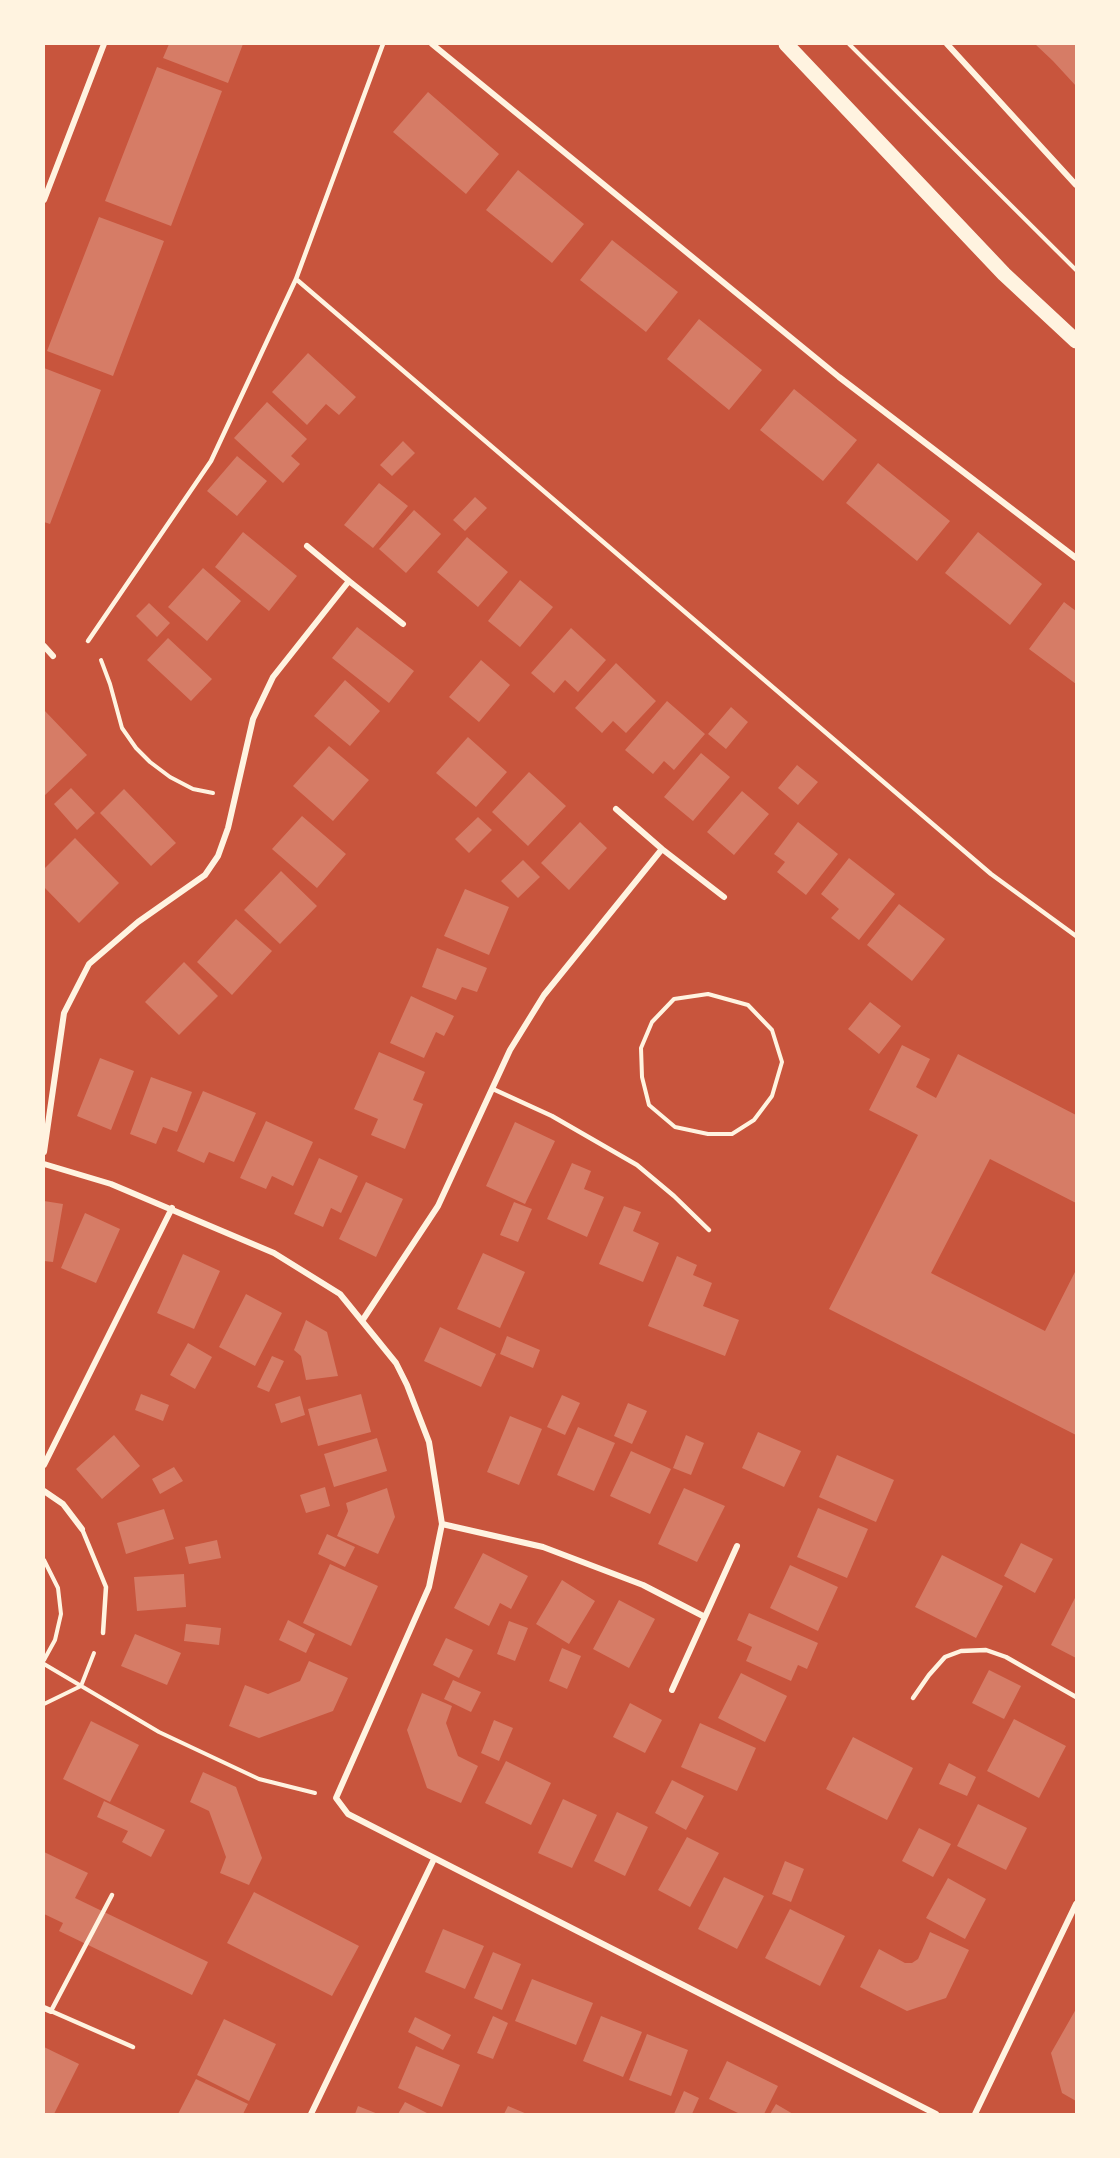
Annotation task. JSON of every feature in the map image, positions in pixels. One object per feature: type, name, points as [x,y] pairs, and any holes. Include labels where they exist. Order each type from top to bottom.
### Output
[{"type":"main road","points":[[786,44],[1004,274],[1077,341]]},
{"type":"street","points":[[44,200],[104,44]]},
{"type":"street","points":[[432,44],[839,377],[1077,558]]},
{"type":"street","points":[[947,44],[1077,185]]},
{"type":"street","points":[[307,546],[403,624]]},
{"type":"street","points":[[44,1152],[64,1013],[89,964],[138,921],[205,875],[218,856],[228,828],[253,719],[273,677],[349,581]]},
{"type":"street","points":[[44,646],[53,656]]},
{"type":"street","points":[[616,809],[662,849],[724,897]]},
{"type":"street","points":[[362,1321],[438,1206],[510,1050],[544,995],[662,849]]},
{"type":"street","points":[[44,1164],[111,1184],[274,1253],[340,1294],[396,1364],[407,1385],[429,1442],[442,1524],[429,1587],[336,1798],[348,1814],[936,2115]]},
{"type":"street","points":[[44,1465],[172,1209]]},
{"type":"street","points":[[44,1491],[63,1504],[82,1529]]},
{"type":"street","points":[[442,1524],[543,1547],[643,1585],[705,1617]]},
{"type":"street","points":[[672,1690],[737,1546]]},
{"type":"street","points":[[310,2115],[434,1859]]},
{"type":"street","points":[[975,2115],[1077,1904]]},
{"type":"street","points":[[44,2008],[51,2011]]},
{"type":"lane","points":[[88,641],[211,461],[296,279],[383,44]]},
{"type":"lane","points":[[296,279],[991,874],[1077,936]]},
{"type":"lane","points":[[493,1089],[552,1116],[637,1165],[709,1230]]},
{"type":"lane","points":[[82,1529],[106,1587],[103,1633]]},
{"type":"lane","points":[[913,1698],[945,1657],[961,1651],[986,1650],[1006,1657],[1077,1697]]},
{"type":"lane","points":[[112,1895],[51,2011],[133,2047]]},
{"type":"path","points":[[849,44],[1077,270]]},
{"type":"path","points":[[88,641],[94,646],[110,684],[122,728],[136,748],[170,777],[193,789],[235,797]]},
{"type":"path","points":[[708,994],[748,1005],[772,1029],[782,1062],[772,1096],[754,1120],[732,1134],[708,1134],[675,1127],[649,1105],[642,1077],[641,1048],[652,1022],[674,999],[708,994]]},
{"type":"path","points":[[44,1560],[58,1588],[61,1614],[55,1641],[44,1662],[159,1732],[259,1779],[336,1798]]},
{"type":"path","points":[[44,1704],[81,1686],[103,1633]]},
{"type":"building","points":[[169,44],[243,44],[228,83],[163,58]]},
{"type":"building","points":[[1035,44],[1076,44],[1076,86],[1053,61]]},
{"type":"building","points":[[157,67],[222,91],[171,226],[105,201]]},
{"type":"building","points":[[428,92],[499,154],[466,194],[393,132]]},
{"type":"building","points":[[518,170],[584,224],[552,263],[486,210]]},
{"type":"building","points":[[99,217],[164,241],[113,376],[47,351]]},
{"type":"building","points":[[612,240],[678,292],[646,332],[580,280]]},
{"type":"building","points":[[699,319],[762,370],[729,410],[667,359]]},
{"type":"building","points":[[308,353],[356,397],[339,415],[326,404],[307,425],[272,392]]},
{"type":"building","points":[[44,368],[101,390],[50,524],[44,522]]},
{"type":"building","points":[[794,389],[857,440],[823,481],[760,430]]},
{"type":"building","points":[[267,402],[307,439],[291,456],[300,464],[283,483],[234,438]]},
{"type":"building","points":[[403,441],[415,453],[392,476],[380,465]]},
{"type":"building","points":[[237,456],[267,481],[237,516],[207,491]]},
{"type":"building","points":[[878,463],[950,521],[917,561],[846,503]]},
{"type":"building","points":[[379,483],[408,506],[373,548],[344,525]]},
{"type":"building","points":[[475,497],[487,508],[465,531],[453,520]]},
{"type":"building","points":[[414,510],[441,534],[406,573],[379,549]]},
{"type":"building","points":[[243,532],[297,576],[269,611],[215,567]]},
{"type":"building","points":[[978,532],[1042,584],[1010,625],[945,573]]},
{"type":"building","points":[[467,537],[508,572],[478,607],[437,572]]},
{"type":"building","points":[[203,568],[241,601],[207,641],[168,607]]},
{"type":"building","points":[[520,580],[553,607],[520,647],[488,621]]},
{"type":"building","points":[[1064,602],[1076,611],[1076,684],[1029,649]]},
{"type":"building","points":[[149,603],[170,623],[157,637],[136,616]]},
{"type":"building","points":[[357,627],[414,671],[389,703],[332,658]]},
{"type":"building","points":[[571,628],[606,660],[578,692],[565,680],[554,693],[531,673]]},
{"type":"building","points":[[168,638],[212,679],[191,701],[147,660]]},
{"type":"building","points":[[481,660],[510,685],[479,722],[449,697]]},
{"type":"building","points":[[616,663],[656,701],[626,733],[613,721],[602,733],[575,708]]},
{"type":"building","points":[[345,680],[380,711],[350,746],[314,716]]},
{"type":"building","points":[[667,701],[705,734],[674,770],[664,761],[653,774],[625,750]]},
{"type":"building","points":[[731,707],[748,722],[726,749],[708,734]]},
{"type":"building","points":[[44,710],[87,755],[44,796]]},
{"type":"building","points":[[468,737],[507,772],[476,807],[436,773]]},
{"type":"building","points":[[329,746],[369,780],[333,821],[293,786]]},
{"type":"building","points":[[701,753],[730,777],[693,821],[664,797]]},
{"type":"building","points":[[797,765],[818,782],[798,805],[778,788]]},
{"type":"building","points":[[529,772],[566,806],[528,846],[492,812]]},
{"type":"building","points":[[71,788],[95,813],[77,830],[54,804]]},
{"type":"building","points":[[124,789],[176,843],[151,866],[100,813]]},
{"type":"building","points":[[742,791],[769,814],[734,855],[707,832]]},
{"type":"building","points":[[302,816],[346,854],[317,888],[272,849]]},
{"type":"building","points":[[478,817],[492,830],[469,853],[455,839]]},
{"type":"building","points":[[580,822],[607,848],[569,890],[541,863]]},
{"type":"building","points":[[798,822],[838,854],[806,895],[777,872],[785,862],[774,854]]},
{"type":"building","points":[[75,838],[119,883],[79,923],[44,887],[44,869]]},
{"type":"building","points":[[849,858],[895,894],[859,940],[831,918],[839,909],[821,894]]},
{"type":"building","points":[[523,860],[540,877],[518,898],[501,881]]},
{"type":"building","points":[[281,871],[317,906],[280,944],[244,910]]},
{"type":"building","points":[[465,889],[509,907],[489,955],[444,936]]},
{"type":"building","points":[[899,904],[945,939],[912,981],[867,945]]},
{"type":"building","points":[[236,919],[272,951],[232,995],[197,962]]},
{"type":"building","points":[[437,948],[487,968],[477,992],[462,987],[456,1000],[422,987]]},
{"type":"building","points":[[184,962],[218,996],[179,1035],[145,1002]]},
{"type":"building","points":[[411,996],[454,1016],[444,1036],[436,1032],[424,1058],[390,1043]]},
{"type":"building","points":[[870,1002],[901,1026],[879,1054],[848,1029]]},
{"type":"building","points":[[902,1045],[930,1059],[916,1087],[936,1098],[958,1054],[1076,1115],[1076,1203],[990,1159],[931,1273],[1045,1331],[1076,1270],[1076,1435],[829,1309],[918,1135],[869,1110]]},
{"type":"building","points":[[379,1052],[425,1072],[413,1100],[423,1104],[405,1149],[371,1135],[378,1119],[354,1109]]},
{"type":"building","points":[[100,1058],[134,1071],[111,1130],[77,1116]]},
{"type":"building","points":[[151,1077],[192,1092],[177,1132],[163,1127],[156,1144],[130,1134]]},
{"type":"building","points":[[203,1091],[256,1113],[234,1162],[209,1152],[204,1163],[177,1151]]},
{"type":"building","points":[[266,1121],[313,1142],[293,1186],[272,1176],[266,1189],[240,1178]]},
{"type":"building","points":[[515,1122],[555,1141],[525,1204],[486,1186]]},
{"type":"building","points":[[319,1158],[358,1176],[341,1213],[331,1208],[323,1227],[294,1214]]},
{"type":"building","points":[[572,1163],[591,1171],[584,1189],[604,1197],[587,1237],[547,1219]]},
{"type":"building","points":[[366,1182],[403,1199],[376,1257],[339,1239]]},
{"type":"building","points":[[44,1201],[63,1204],[53,1262],[44,1261]]},
{"type":"building","points":[[514,1202],[532,1209],[518,1242],[500,1235]]},
{"type":"building","points":[[624,1206],[641,1212],[633,1231],[659,1243],[643,1282],[599,1264]]},
{"type":"building","points":[[85,1213],[120,1229],[96,1283],[61,1268]]},
{"type":"building","points":[[483,1253],[525,1272],[500,1328],[457,1309]]},
{"type":"building","points":[[183,1254],[220,1271],[194,1329],[157,1313]]},
{"type":"building","points":[[677,1256],[697,1265],[693,1275],[712,1283],[703,1306],[739,1320],[725,1356],[648,1326]]},
{"type":"building","points":[[246,1294],[282,1313],[255,1366],[219,1347]]},
{"type":"building","points":[[306,1320],[327,1332],[338,1376],[306,1380],[301,1356],[294,1350]]},
{"type":"building","points":[[440,1327],[496,1354],[481,1387],[424,1361]]},
{"type":"building","points":[[507,1336],[540,1350],[533,1368],[500,1354]]},
{"type":"building","points":[[188,1343],[212,1357],[195,1389],[170,1375]]},
{"type":"building","points":[[272,1356],[284,1361],[269,1392],[257,1387]]},
{"type":"building","points":[[141,1394],[169,1405],[163,1421],[135,1410]]},
{"type":"building","points":[[361,1394],[371,1432],[318,1446],[308,1409]]},
{"type":"building","points":[[562,1395],[580,1403],[565,1435],[547,1427]]},
{"type":"building","points":[[300,1396],[305,1415],[281,1423],[275,1404]]},
{"type":"building","points":[[628,1403],[647,1411],[632,1444],[614,1436]]},
{"type":"building","points":[[510,1416],[542,1429],[519,1485],[487,1472]]},
{"type":"building","points":[[578,1427],[615,1443],[594,1491],[557,1475]]},
{"type":"building","points":[[758,1432],[801,1451],[784,1487],[742,1468]]},
{"type":"building","points":[[114,1435],[140,1466],[102,1499],[76,1469]]},
{"type":"building","points":[[686,1435],[704,1443],[691,1475],[673,1468]]},
{"type":"building","points":[[377,1438],[387,1471],[334,1487],[324,1454]]},
{"type":"building","points":[[631,1451],[671,1469],[650,1514],[610,1496]]},
{"type":"building","points":[[837,1455],[894,1480],[876,1522],[819,1497]]},
{"type":"building","points":[[174,1467],[183,1481],[160,1494],[152,1479]]},
{"type":"building","points":[[325,1487],[330,1506],[306,1513],[300,1495]]},
{"type":"building","points":[[387,1488],[395,1517],[378,1554],[337,1536],[348,1511],[346,1503]]},
{"type":"building","points":[[684,1488],[725,1506],[697,1562],[658,1544]]},
{"type":"building","points":[[818,1508],[868,1529],[847,1578],[797,1557]]},
{"type":"building","points":[[164,1509],[174,1539],[126,1554],[117,1523]]},
{"type":"building","points":[[327,1534],[355,1547],[345,1567],[318,1554]]},
{"type":"building","points":[[217,1540],[221,1558],[189,1564],[185,1547]]},
{"type":"building","points":[[1021,1543],[1053,1559],[1035,1593],[1004,1576]]},
{"type":"building","points":[[483,1553],[528,1576],[511,1609],[500,1603],[489,1626],[454,1608]]},
{"type":"building","points":[[942,1555],[1003,1586],[976,1638],[915,1607]]},
{"type":"building","points":[[330,1564],[378,1586],[351,1646],[303,1623]]},
{"type":"building","points":[[790,1565],[838,1587],[818,1631],[770,1608]]},
{"type":"building","points":[[184,1574],[186,1607],[137,1611],[134,1577]]},
{"type":"building","points":[[562,1580],[595,1601],[569,1644],[536,1624]]},
{"type":"building","points":[[1076,1596],[1076,1658],[1051,1645]]},
{"type":"building","points":[[619,1600],[655,1619],[629,1668],[593,1649]]},
{"type":"building","points":[[749,1613],[818,1643],[807,1669],[798,1665],[791,1681],[746,1661],[752,1647],[737,1640]]},
{"type":"building","points":[[288,1620],[315,1634],[306,1653],[279,1640]]},
{"type":"building","points":[[509,1621],[528,1628],[515,1661],[497,1654]]},
{"type":"building","points":[[186,1624],[221,1628],[219,1645],[184,1641]]},
{"type":"building","points":[[135,1634],[181,1653],[167,1685],[121,1666]]},
{"type":"building","points":[[446,1638],[473,1650],[459,1678],[433,1665]]},
{"type":"building","points":[[562,1648],[581,1656],[567,1689],[549,1681]]},
{"type":"building","points":[[309,1661],[348,1678],[333,1711],[259,1738],[229,1726],[245,1685],[268,1694],[300,1681]]},
{"type":"building","points":[[989,1670],[1021,1686],[1004,1719],[972,1703]]},
{"type":"building","points":[[741,1673],[787,1696],[765,1742],[718,1718]]},
{"type":"building","points":[[453,1680],[481,1692],[471,1712],[444,1699]]},
{"type":"building","points":[[422,1693],[452,1706],[446,1723],[458,1756],[478,1766],[461,1803],[427,1788],[407,1730]]},
{"type":"building","points":[[630,1703],[662,1720],[645,1753],[613,1737]]},
{"type":"building","points":[[1014,1719],[1066,1746],[1039,1798],[987,1771]]},
{"type":"building","points":[[494,1720],[513,1728],[499,1761],[481,1753]]},
{"type":"building","points":[[91,1721],[139,1745],[110,1802],[63,1779]]},
{"type":"building","points":[[700,1723],[756,1748],[737,1791],[681,1767]]},
{"type":"building","points":[[853,1737],[913,1768],[887,1820],[826,1789]]},
{"type":"building","points":[[506,1761],[551,1783],[531,1825],[485,1803]]},
{"type":"building","points":[[949,1763],[976,1777],[967,1796],[939,1784]]},
{"type":"building","points":[[203,1772],[236,1787],[262,1858],[249,1885],[220,1873],[226,1857],[209,1811],[190,1802]]},
{"type":"building","points":[[672,1780],[704,1796],[686,1830],[655,1813]]},
{"type":"building","points":[[563,1799],[597,1815],[572,1868],[538,1853]]},
{"type":"building","points":[[104,1801],[165,1830],[151,1857],[122,1842],[128,1831],[97,1817]]},
{"type":"building","points":[[978,1804],[1027,1828],[1006,1870],[957,1846]]},
{"type":"building","points":[[617,1812],[648,1827],[625,1876],[594,1861]]},
{"type":"building","points":[[919,1828],[951,1844],[933,1877],[902,1861]]},
{"type":"building","points":[[687,1837],[719,1853],[690,1907],[658,1890]]},
{"type":"building","points":[[44,1852],[88,1873],[75,1898],[208,1962],[192,1995],[59,1931],[63,1923],[44,1914]]},
{"type":"building","points":[[785,1861],[804,1869],[791,1902],[772,1894]]},
{"type":"building","points":[[724,1877],[764,1896],[737,1949],[698,1929]]},
{"type":"building","points":[[948,1878],[986,1899],[965,1939],[926,1918]]},
{"type":"building","points":[[254,1892],[359,1946],[332,1996],[227,1943]]},
{"type":"building","points":[[790,1909],[845,1936],[820,1986],[765,1958]]},
{"type":"building","points":[[443,1929],[484,1946],[465,1989],[425,1972]]},
{"type":"building","points":[[930,1932],[969,1950],[946,1998],[907,2011],[860,1987],[879,1949],[905,1963],[912,1963],[918,1959]]},
{"type":"building","points":[[493,1952],[521,1964],[502,2010],[474,1998]]},
{"type":"building","points":[[532,1979],[593,2003],[576,2045],[515,2021]]},
{"type":"building","points":[[1076,2009],[1076,2101],[1062,2093],[1051,2053]]},
{"type":"building","points":[[493,2016],[508,2023],[493,2059],[477,2053]]},
{"type":"building","points":[[601,2016],[642,2032],[623,2077],[583,2061]]},
{"type":"building","points":[[415,2017],[451,2035],[443,2050],[408,2032]]},
{"type":"building","points":[[224,2019],[276,2044],[249,2101],[197,2075]]},
{"type":"building","points":[[647,2034],[688,2050],[671,2096],[629,2080]]},
{"type":"building","points":[[416,2046],[460,2065],[442,2107],[398,2088]]},
{"type":"building","points":[[44,2047],[79,2064],[54,2114],[44,2114]]},
{"type":"building","points":[[727,2061],[778,2086],[764,2114],[740,2114],[709,2099]]},
{"type":"building","points":[[196,2079],[248,2104],[243,2114],[178,2114]]},
{"type":"building","points":[[684,2091],[699,2098],[692,2114],[674,2114]]},
{"type":"building","points":[[405,2102],[429,2114],[398,2114]]},
{"type":"building","points":[[776,2104],[793,2114],[770,2114]]},
{"type":"building","points":[[358,2106],[378,2114],[355,2114]]},
{"type":"building","points":[[508,2106],[527,2114],[504,2114]]}]
